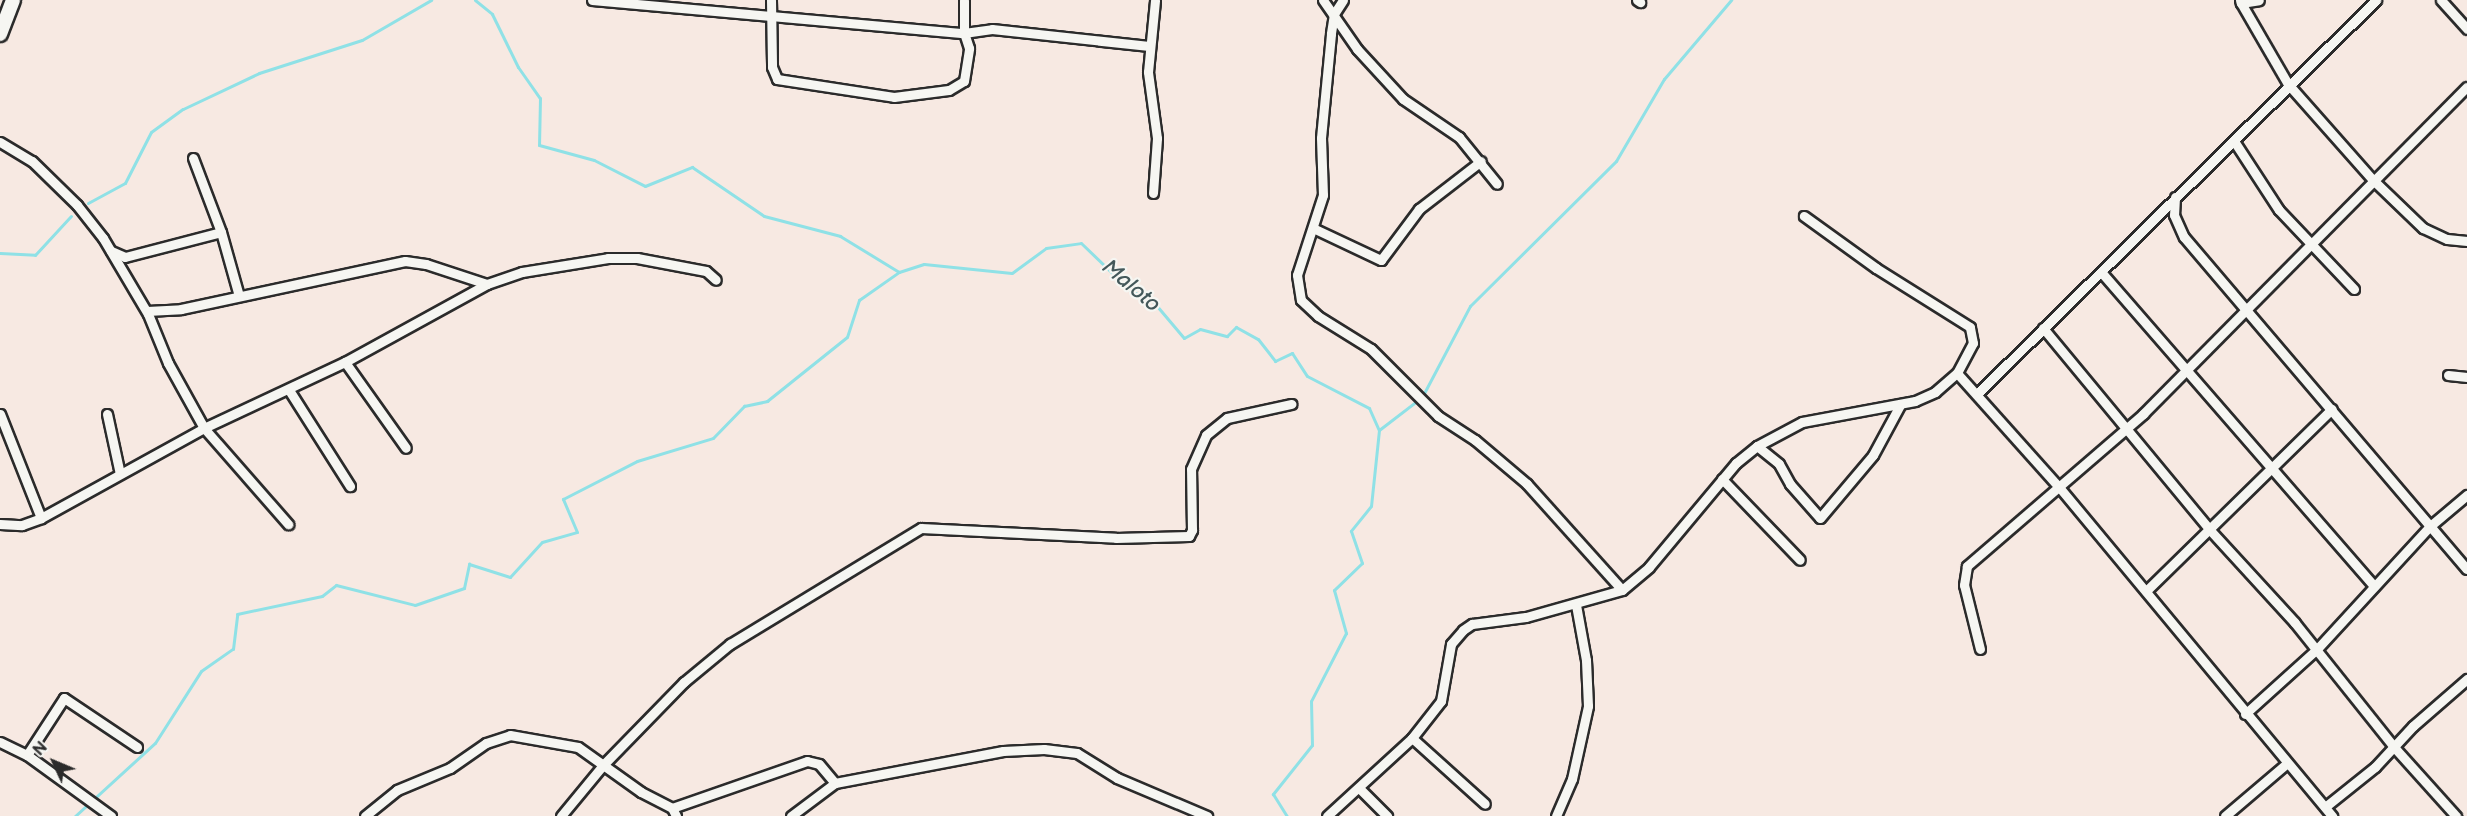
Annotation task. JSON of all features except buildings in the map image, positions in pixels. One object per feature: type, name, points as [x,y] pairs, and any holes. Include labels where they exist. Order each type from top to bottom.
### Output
[{"type":"main road","points":[[0,34],[13,0]]},
{"type":"street","points":[[592,0],[964,33],[992,29],[1149,46]]},
{"type":"street","points":[[771,0],[771,67],[777,79],[894,97],[949,90],[964,81],[969,48],[964,33],[964,0]]},
{"type":"street","points":[[1153,193],[1157,138],[1150,93],[1149,46],[1155,0]]},
{"type":"street","points":[[1323,0],[1357,49],[1403,99],[1445,124],[1481,161],[1497,184]]},
{"type":"street","points":[[1343,0],[1334,14],[1321,138],[1323,195],[1315,229],[1297,275],[1301,300],[1318,316],[1371,349],[1438,416],[1475,440],[1527,484],[1622,590]]},
{"type":"street","points":[[2259,0],[2240,2],[2288,84],[2372,180],[2423,228],[2447,240],[2467,241]]},
{"type":"street","points":[[1977,394],[2102,273],[2288,84],[2376,0]]},
{"type":"street","points":[[2440,0],[2467,29]]},
{"type":"street","points":[[1980,649],[1963,573],[1974,558],[2126,430],[2372,180],[2467,87]]},
{"type":"street","points":[[2234,141],[2279,210],[2354,289]]},
{"type":"street","points":[[0,142],[32,161],[57,185],[111,251],[147,311],[168,363],[204,428],[288,524]]},
{"type":"street","points":[[193,158],[221,232],[239,297]]},
{"type":"street","points":[[1315,229],[1381,260],[1419,209],[1481,161]]},
{"type":"street","points":[[2175,197],[2177,227],[2429,527],[2467,569]]},
{"type":"street","points":[[1327,816],[1413,738],[1441,701],[1451,644],[1462,630],[1485,621],[1576,605],[1622,590],[1649,567],[1722,479],[1757,446],[1802,422],[1900,405],[1935,392],[1957,373],[1974,343],[1970,327],[1876,268],[1804,216]]},
{"type":"street","points":[[111,251],[125,257],[221,232]]},
{"type":"street","points":[[0,524],[22,525],[42,518],[204,428],[345,362],[487,284],[522,272],[608,258],[637,258],[705,271],[716,280]]},
{"type":"street","points":[[147,311],[181,309],[405,261],[426,264],[487,284]]},
{"type":"street","points":[[2102,273],[2374,586]]},
{"type":"street","points":[[2043,328],[2209,529],[2317,649],[2394,747],[2456,816]]},
{"type":"street","points":[[345,362],[406,448]]},
{"type":"street","points":[[1957,373],[2059,487],[2286,764],[2332,816]]},
{"type":"street","points":[[2448,375],[2467,377]]},
{"type":"street","points":[[289,390],[350,486]]},
{"type":"street","points":[[561,816],[603,765],[684,682],[730,644],[921,528],[1094,537],[1189,536],[1192,530],[1191,470],[1206,435],[1227,418],[1291,404]]},
{"type":"street","points":[[1757,446],[1779,464],[1790,484],[1820,518],[1873,455],[1900,405]]},
{"type":"street","points":[[2146,591],[2332,409]]},
{"type":"street","points":[[0,414],[42,518]]},
{"type":"street","points":[[107,414],[120,474]]},
{"type":"street","points":[[1722,479],[1800,561]]},
{"type":"street","points":[[2245,714],[2317,649],[2429,527],[2467,495]]},
{"type":"street","points":[[1557,816],[1577,761],[1588,706],[1586,660],[1576,605]]},
{"type":"street","points":[[2325,807],[2467,679]]},
{"type":"street","points":[[27,755],[64,698],[137,747]]},
{"type":"street","points":[[365,816],[397,790],[450,768],[486,743],[510,735],[541,737],[578,747],[674,812],[807,761],[819,764],[835,783]]},
{"type":"street","points":[[1413,738],[1485,804]]},
{"type":"street","points":[[0,742],[27,755],[111,816]]},
{"type":"street","points":[[791,816],[835,783],[1003,751],[1059,750],[1077,753],[1117,778],[1207,816]]},
{"type":"street","points":[[2225,816],[2286,764]]},
{"type":"street","points":[[1359,788],[1387,816]]},
{"type":"waterway","points":[[88,203],[125,183],[151,132],[183,109],[259,73],[362,40],[431,0]]},
{"type":"waterway","points":[[475,0],[492,14],[518,67],[540,98],[539,145],[594,160],[645,186],[692,167],[764,216],[840,236],[899,272]]},
{"type":"waterway","points":[[1379,430],[1422,397],[1470,306],[1616,161],[1664,79],[1731,0]]},
{"type":"waterway","points":[[0,253],[35,255],[71,216]]},
{"type":"waterway","name":"Maloto","points":[[75,816],[155,743],[201,671],[233,649],[237,614],[322,596],[336,585],[415,605],[464,588],[469,564],[510,577],[542,542],[577,532],[563,499],[637,461],[713,438],[744,406],[767,401],[847,337],[859,300],[899,272],[924,264],[1012,273],[1046,248],[1081,243],[1132,292],[1151,299],[1184,338],[1200,329],[1227,336],[1236,327],[1258,339],[1275,361],[1292,353],[1307,376],[1369,408],[1379,430],[1371,506],[1351,531],[1362,563],[1334,590],[1346,633],[1311,701],[1312,745],[1273,794],[1287,816]]}]
